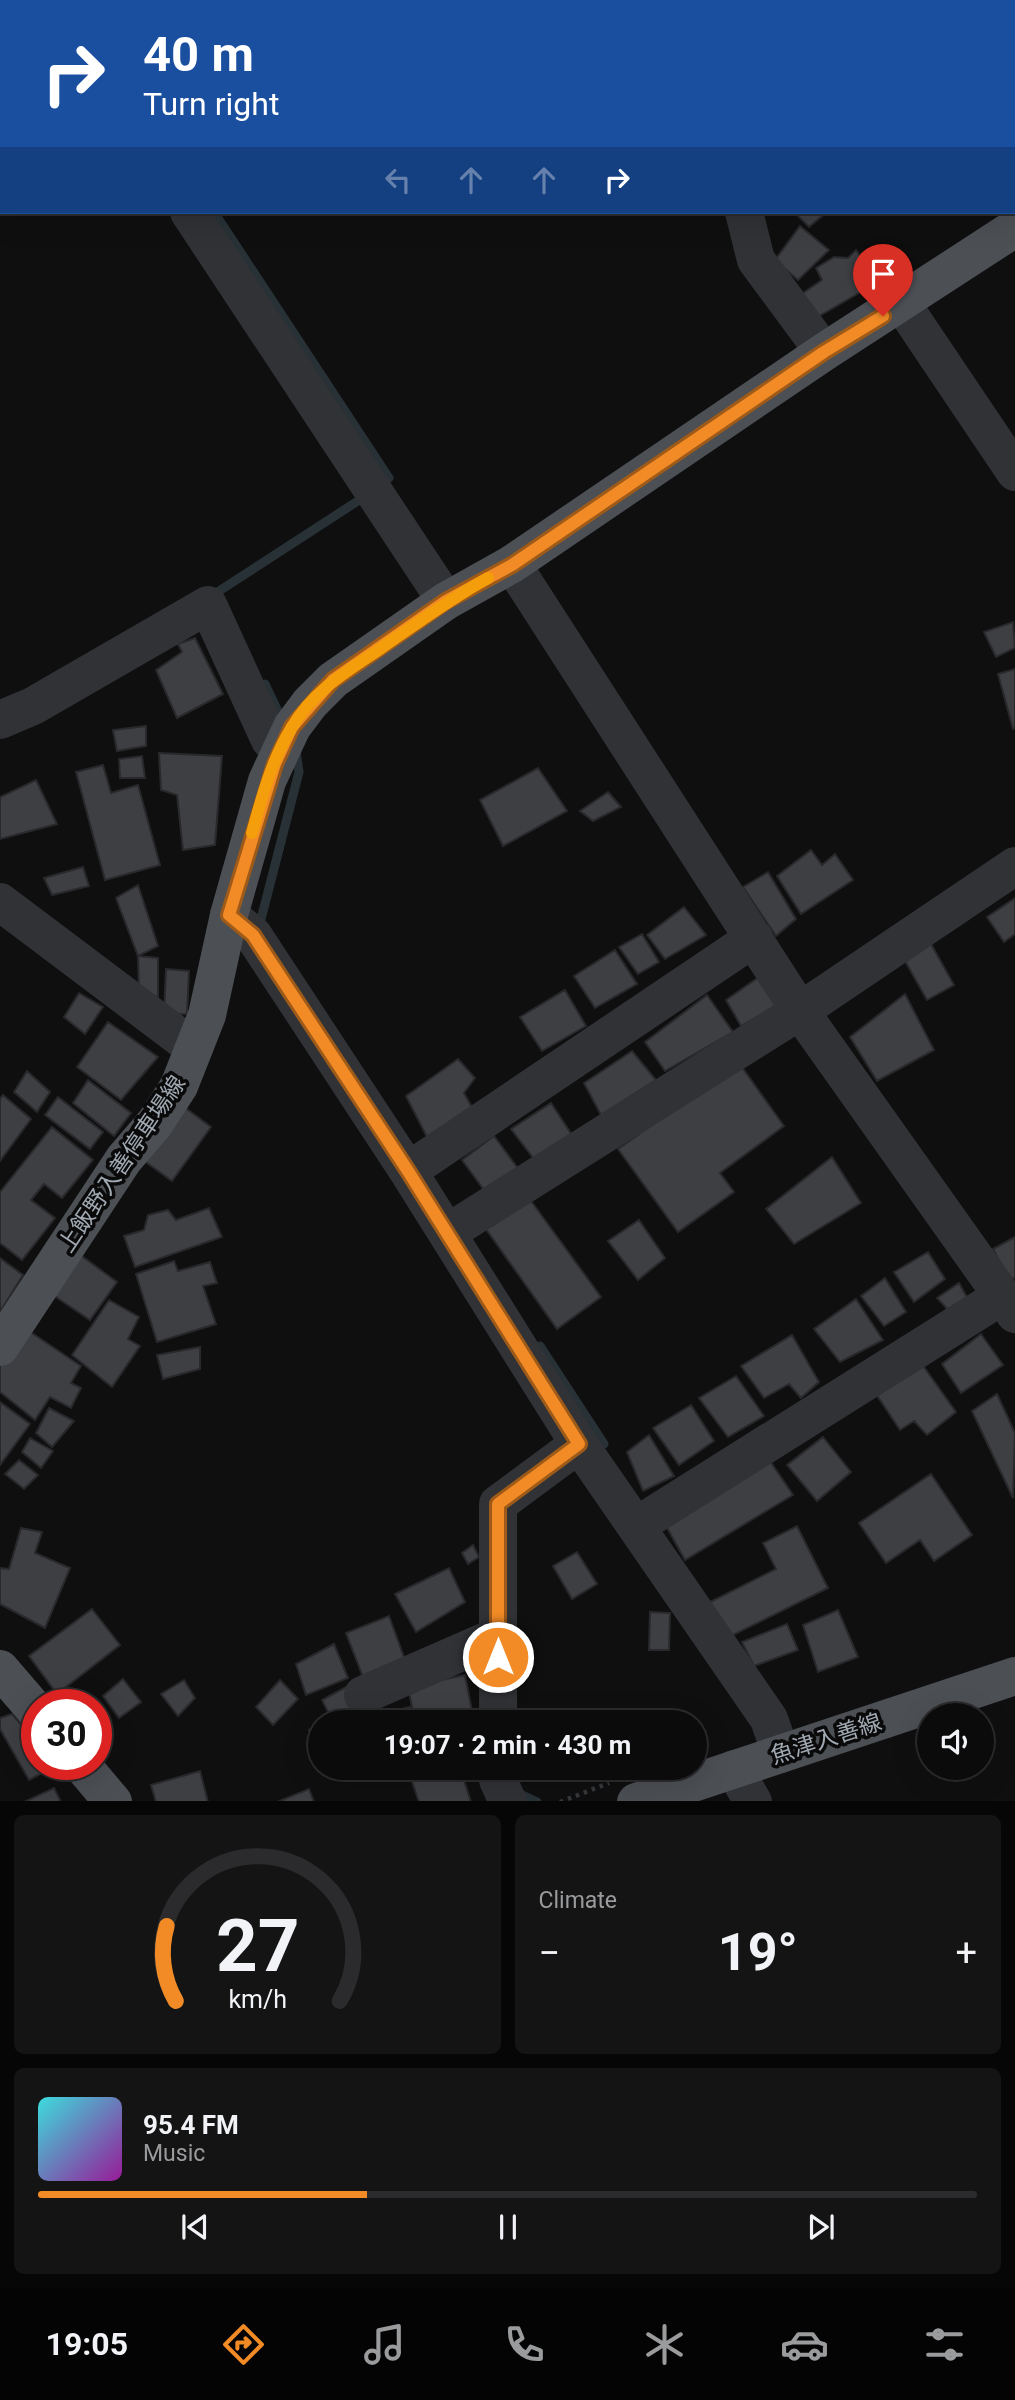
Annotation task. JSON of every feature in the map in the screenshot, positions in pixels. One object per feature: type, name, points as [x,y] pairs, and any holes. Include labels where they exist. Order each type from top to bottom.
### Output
[{"type":"main road","name":"上飯野入善停車場線","points":[[0,1347],[124,1159],[155,1123],[179,1086],[206,1015],[229,915],[267,781],[298,719],[333,680],[446,601],[512,565],[824,352],[902,304],[1015,228]]},
{"type":"main road","name":"魚津入善線","points":[[636,1801],[1015,1676]]},
{"type":"main road","points":[[95,1780],[113,1801]]},
{"type":"street","points":[[189,214],[446,601]]},
{"type":"street","points":[[744,214],[755,260],[824,352]]},
{"type":"street","points":[[902,304],[1015,472]]},
{"type":"street","points":[[512,565],[800,1011],[1011,1308],[636,1526]]},
{"type":"street","points":[[0,720],[33,706],[208,605],[270,740],[282,747]]},
{"type":"street","points":[[447,1233],[800,1011],[1015,866]]},
{"type":"street","points":[[0,902],[194,1048]]},
{"type":"street","points":[[229,915],[253,935],[408,1171],[579,1444],[769,1719],[781,1754]]},
{"type":"street","points":[[408,1171],[754,938]]},
{"type":"street","points":[[498,1710],[498,1504],[579,1444]]},
{"type":"street","points":[[363,1695],[498,1636]]},
{"type":"street","points":[[734,1769],[753,1801]]},
{"type":"street","points":[[498,1780],[508,1801]]},
{"type":"building","points":[[796,214],[825,214],[809,227]]},
{"type":"building","points":[[800,226],[829,250],[798,280],[775,260]]},
{"type":"building","points":[[856,250],[880,281],[814,319],[800,295],[822,280],[816,268],[834,257],[848,258]]},
{"type":"building","points":[[1013,622],[1015,648],[996,657],[984,632]]},
{"type":"building","points":[[195,638],[223,694],[177,718],[156,670],[182,652],[178,644]]},
{"type":"building","points":[[1015,669],[1015,728],[1013,729],[998,674]]},
{"type":"building","points":[[146,726],[146,746],[117,751],[113,730]]},
{"type":"building","points":[[159,753],[222,756],[215,845],[183,850],[177,795],[161,790]]},
{"type":"building","points":[[142,756],[145,778],[120,778],[119,759]]},
{"type":"building","points":[[103,765],[111,793],[138,785],[160,865],[105,880],[76,772]]},
{"type":"building","points":[[538,768],[567,811],[503,846],[480,800]]},
{"type":"building","points":[[36,780],[57,824],[0,839],[0,797]]},
{"type":"building","points":[[608,792],[621,807],[593,821],[580,811]]},
{"type":"building","points":[[811,850],[822,865],[835,854],[853,880],[801,914],[777,876]]},
{"type":"building","points":[[83,867],[89,886],[52,895],[44,878]]},
{"type":"building","points":[[768,872],[796,919],[776,936],[743,887]]},
{"type":"building","points":[[138,885],[158,946],[138,956],[116,898]]},
{"type":"building","points":[[1015,898],[1015,934],[1004,942],[987,917]]},
{"type":"building","points":[[684,907],[706,935],[665,959],[647,935]]},
{"type":"building","points":[[642,934],[659,962],[638,974],[619,947]]},
{"type":"building","points":[[930,942],[954,985],[927,1000],[905,961]]},
{"type":"building","points":[[615,950],[637,984],[595,1008],[574,976]]},
{"type":"building","points":[[138,956],[158,958],[158,997],[139,994]]},
{"type":"building","points":[[166,969],[189,971],[187,1014],[164,1014]]},
{"type":"building","points":[[759,977],[778,1005],[741,1026],[726,1000]]},
{"type":"building","points":[[565,990],[586,1026],[542,1051],[520,1017]]},
{"type":"building","points":[[79,993],[103,1007],[85,1034],[64,1017]]},
{"type":"building","points":[[905,994],[934,1050],[877,1081],[850,1037]]},
{"type":"building","points":[[707,995],[733,1032],[665,1071],[645,1042]]},
{"type":"building","points":[[108,1022],[158,1057],[121,1100],[77,1067]]},
{"type":"building","points":[[632,1051],[656,1080],[601,1115],[584,1083]]},
{"type":"building","points":[[458,1059],[475,1078],[464,1093],[473,1109],[427,1137],[406,1096]]},
{"type":"building","points":[[739,1063],[784,1126],[720,1173],[734,1192],[678,1232],[618,1149]]},
{"type":"building","points":[[27,1071],[50,1092],[37,1112],[14,1092]]},
{"type":"building","points":[[88,1080],[131,1113],[114,1136],[73,1103]]},
{"type":"building","points":[[3,1095],[31,1119],[0,1161],[0,1099]]},
{"type":"building","points":[[58,1097],[103,1132],[90,1149],[45,1115]]},
{"type":"building","points":[[551,1103],[574,1138],[537,1163],[511,1129]]},
{"type":"building","points":[[183,1106],[211,1127],[172,1181],[143,1160]]},
{"type":"building","points":[[52,1127],[93,1160],[62,1198],[44,1184],[31,1200],[55,1218],[22,1260],[0,1243],[0,1192]]},
{"type":"building","points":[[494,1136],[520,1171],[487,1194],[462,1160]]},
{"type":"building","points":[[832,1157],[861,1203],[794,1244],[766,1209]]},
{"type":"building","points":[[526,1194],[601,1297],[557,1329],[483,1225]]},
{"type":"building","points":[[209,1208],[222,1237],[135,1267],[124,1236],[144,1230],[148,1215],[168,1210],[176,1220]]},
{"type":"building","points":[[639,1220],[665,1258],[638,1280],[608,1241]]},
{"type":"building","points":[[1015,1237],[1015,1278],[1009,1280],[993,1249]]},
{"type":"building","points":[[75,1251],[117,1282],[90,1320],[50,1293]]},
{"type":"building","points":[[928,1252],[945,1279],[914,1302],[894,1272]]},
{"type":"building","points":[[0,1258],[23,1275],[0,1312]]},
{"type":"building","points":[[174,1261],[178,1271],[210,1262],[217,1283],[203,1286],[216,1324],[157,1342],[136,1274]]},
{"type":"building","points":[[885,1278],[906,1312],[884,1326],[861,1296]]},
{"type":"building","points":[[959,1283],[968,1299],[949,1311],[937,1298]]},
{"type":"building","points":[[856,1299],[883,1340],[840,1362],[814,1329]]},
{"type":"building","points":[[109,1300],[139,1317],[128,1339],[140,1346],[112,1387],[72,1355]]},
{"type":"building","points":[[26,1329],[81,1366],[71,1383],[81,1388],[71,1408],[50,1397],[35,1420],[0,1392],[0,1365]]},
{"type":"building","points":[[981,1334],[1003,1365],[961,1393],[942,1364]]},
{"type":"building","points":[[792,1335],[819,1382],[801,1398],[789,1384],[764,1398],[741,1366]]},
{"type":"building","points":[[200,1347],[200,1369],[163,1379],[157,1355]]},
{"type":"building","points":[[919,1360],[956,1412],[927,1435],[914,1421],[900,1430],[874,1391]]},
{"type":"building","points":[[736,1376],[764,1416],[728,1437],[699,1398]]},
{"type":"building","points":[[997,1394],[1015,1433],[1013,1498],[972,1411]]},
{"type":"building","points":[[0,1402],[30,1424],[0,1465]]},
{"type":"building","points":[[691,1405],[714,1441],[679,1465],[653,1428]]},
{"type":"building","points":[[49,1408],[74,1421],[52,1447],[36,1433]]},
{"type":"building","points":[[649,1435],[674,1476],[643,1491],[627,1452]]},
{"type":"building","points":[[823,1437],[851,1472],[817,1501],[787,1465]]},
{"type":"building","points":[[30,1438],[53,1451],[41,1468],[22,1452]]},
{"type":"building","points":[[768,1458],[793,1495],[685,1560],[666,1526]]},
{"type":"building","points":[[19,1460],[38,1475],[24,1489],[5,1474]]},
{"type":"building","points":[[931,1474],[972,1535],[934,1561],[920,1540],[886,1563],[859,1523]]},
{"type":"building","points":[[797,1526],[828,1588],[727,1638],[710,1602],[776,1569],[763,1543]]},
{"type":"building","points":[[21,1528],[42,1532],[35,1553],[70,1568],[45,1628],[0,1604],[0,1568],[9,1569]]},
{"type":"building","points":[[473,1545],[479,1557],[468,1564],[462,1553]]},
{"type":"building","points":[[577,1552],[597,1584],[572,1599],[553,1566]]},
{"type":"building","points":[[449,1568],[465,1602],[416,1632],[395,1594]]},
{"type":"building","points":[[92,1609],[120,1645],[63,1689],[53,1689],[29,1656]]},
{"type":"building","points":[[838,1610],[858,1657],[818,1672],[803,1625]]},
{"type":"building","points":[[650,1612],[670,1613],[669,1650],[649,1650]]},
{"type":"building","points":[[389,1616],[405,1660],[363,1677],[346,1633]]},
{"type":"building","points":[[787,1624],[798,1650],[754,1666],[742,1642]]},
{"type":"building","points":[[334,1644],[348,1678],[306,1695],[296,1664]]},
{"type":"building","points":[[465,1675],[472,1710],[413,1710],[408,1687]]},
{"type":"building","points":[[123,1679],[141,1702],[119,1718],[112,1708],[111,1689]]},
{"type":"building","points":[[184,1680],[195,1698],[178,1716],[161,1694]]},
{"type":"building","points":[[280,1680],[298,1699],[273,1725],[256,1707]]},
{"type":"building","points":[[348,1686],[361,1710],[327,1710],[322,1700]]},
{"type":"building","points":[[12,1714],[21,1724],[21,1766],[0,1729],[0,1718]]},
{"type":"building","points":[[200,1771],[208,1801],[156,1801],[151,1785]]},
{"type":"building","points":[[411,1780],[464,1780],[471,1801],[419,1801]]},
{"type":"building","points":[[54,1788],[60,1801],[26,1801]]},
{"type":"building","points":[[309,1789],[314,1801],[279,1801]]},
{"type":"waterway","points":[[215,214],[389,478],[381,484]]},
{"type":"waterway","points":[[219,598],[216,593],[367,495]]},
{"type":"waterway","points":[[265,684],[283,722]]},
{"type":"waterway","points":[[262,926],[260,923],[299,772],[296,751]]},
{"type":"waterway","points":[[540,1346],[604,1444],[593,1451]]},
{"type":"waterway","points":[[516,1792],[535,1801]]},
{"type":"slow traffic","points":[[252,833],[267,781],[292,727],[310,703],[333,680],[446,601],[488,578]]},
{"type":"route","points":[[498,1657],[498,1504],[579,1444],[394,1149],[253,935],[229,915],[250,839],[267,781],[292,727],[310,703],[333,680],[446,601],[512,565],[824,352],[883,316]]}]
